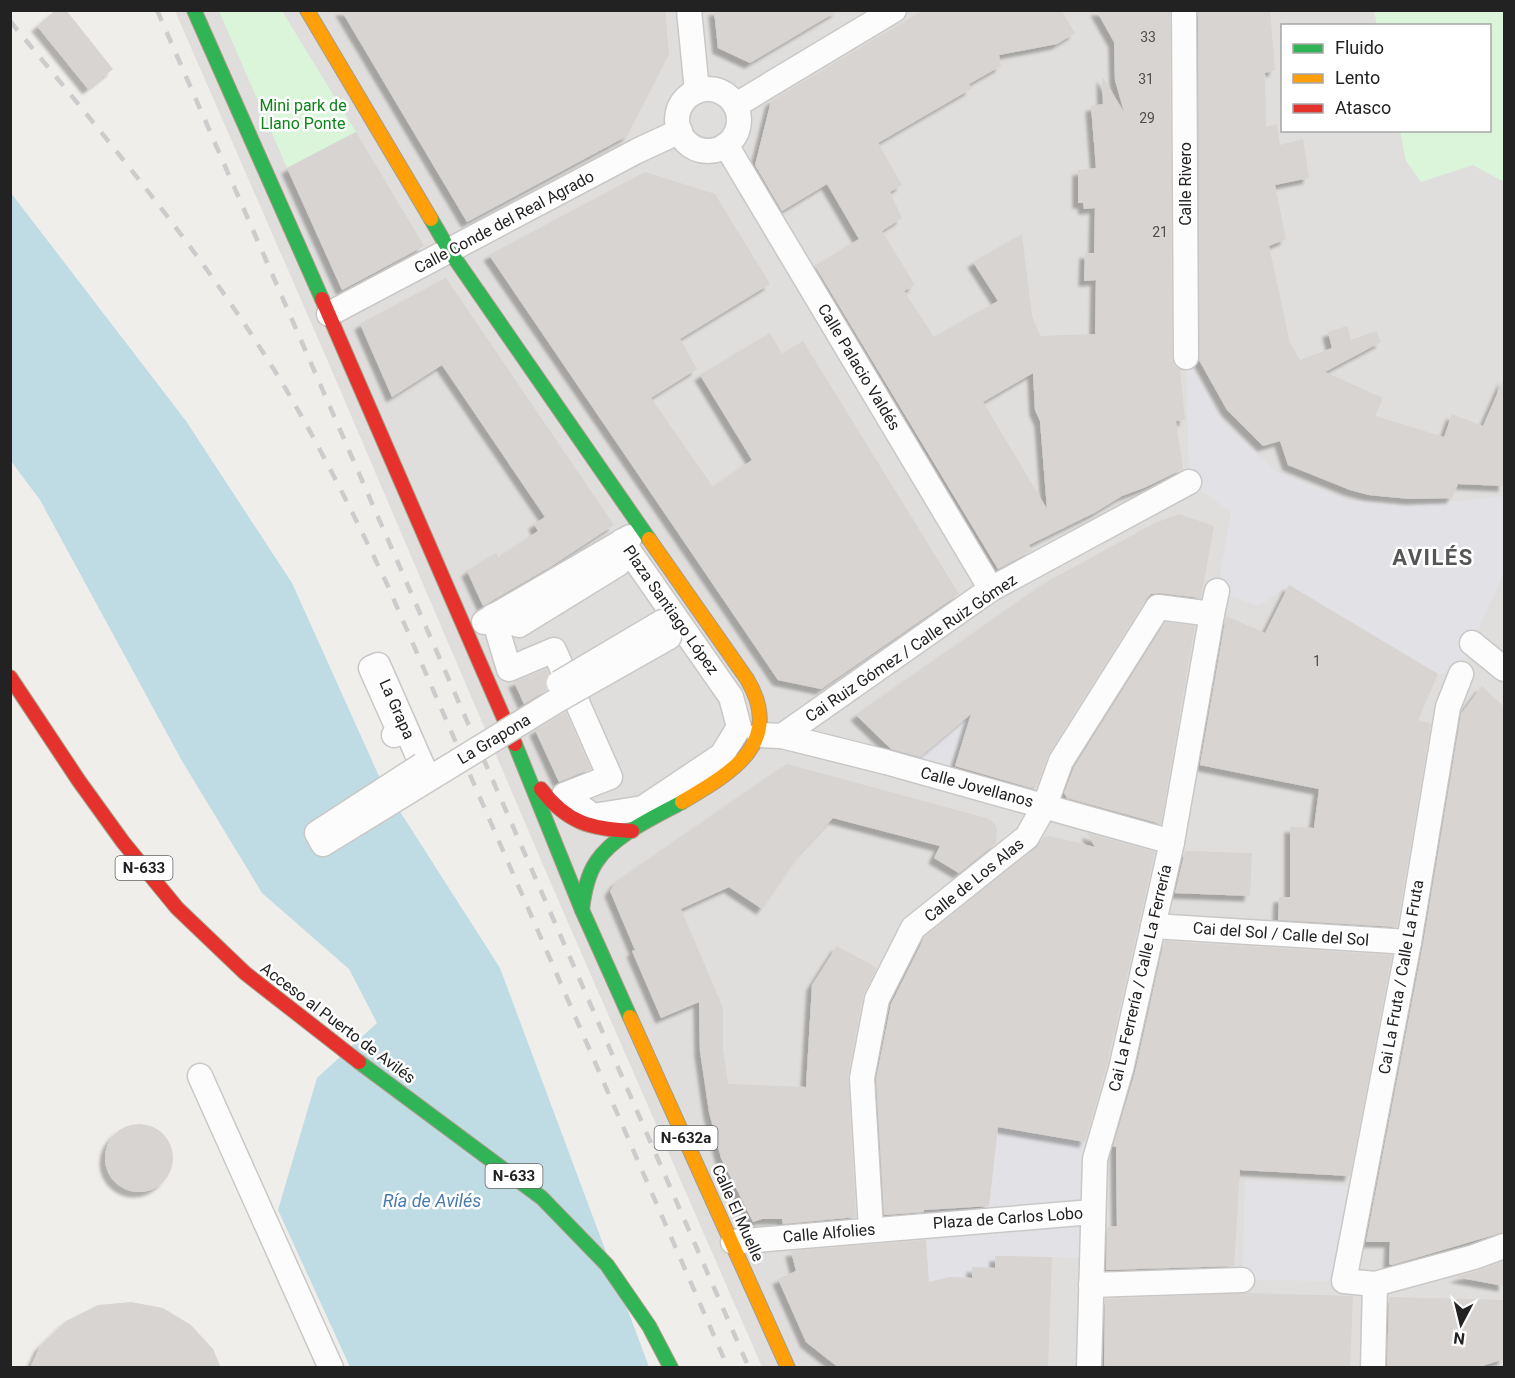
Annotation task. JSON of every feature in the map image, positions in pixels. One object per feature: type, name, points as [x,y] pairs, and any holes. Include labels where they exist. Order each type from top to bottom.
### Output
[{"type":"main road","points":[[194,10],[329,314],[523,762],[558,812],[576,823],[608,830],[632,831]]},
{"type":"main road","points":[[307,10],[449,250],[632,535],[755,693],[761,718],[771,735],[736,766],[676,807],[632,831],[607,849],[595,864],[586,881],[582,909]]},
{"type":"main road","name":"Acceso al Puerto de Avilés","points":[[10,677],[85,790],[123,842],[177,908],[245,973],[313,1027],[542,1198],[607,1265],[649,1326],[671,1368]]},
{"type":"main road","name":"Calle El Muelle","points":[[523,762],[582,909],[784,1359]]},
{"type":"street","points":[[689,10],[697,91]]},
{"type":"street","points":[[736,105],[894,10]]},
{"type":"street","name":"Calle Rivero","points":[[1184,10],[1186,357]]},
{"type":"street","points":[[706,89],[723,93],[736,105],[739,112],[739,127],[732,140],[726,145],[711,151],[704,150],[689,144],[680,132],[678,112],[682,103],[697,91],[706,89]]},
{"type":"street","name":"Calle Conde del Real Agrado","points":[[329,314],[647,146],[680,132]]},
{"type":"street","name":"Calle Palacio Valdés","points":[[726,145],[991,589]]},
{"type":"street","name":"Cai Ruiz Gómez / Calle Ruiz Gómez","points":[[771,735],[991,589],[1189,482]]},
{"type":"street","points":[[466,632],[632,535]]},
{"type":"street","name":"Plaza Santiago López","points":[[493,616],[509,669],[554,650],[610,777],[564,795],[593,816],[643,808],[722,755],[739,727],[731,697],[632,535]]},
{"type":"street","name":"Calle de Los Alas","points":[[872,1229],[862,1078],[877,999],[914,928],[1028,837],[1045,805],[1061,762],[1158,607],[1215,602]]},
{"type":"street","name":"Cai La Ferrería / Calle La Ferrería","points":[[1089,1368],[1095,1159],[1121,1069],[1172,842],[1215,602]]},
{"type":"street","name":"La Grapona","points":[[422,765],[316,833],[323,844],[556,701],[669,637],[662,622],[561,687]]},
{"type":"street","points":[[1472,643],[1504,669]]},
{"type":"street","name":"La Grapa","points":[[394,735],[400,733],[371,669],[378,665],[422,765]]},
{"type":"street","name":"Cai La Fruta / Calle La Fruta","points":[[1375,1284],[1344,1281],[1409,942],[1448,707],[1461,674]]},
{"type":"street","name":"Calle Jovellanos","points":[[771,735],[886,762],[1172,842]]},
{"type":"street","name":"Cai del Sol / Calle del Sol","points":[[1153,926],[1409,942]]},
{"type":"street","points":[[200,1076],[331,1368]]},
{"type":"street","name":"Plaza de Carlos Lobo","points":[[925,1225],[1092,1212]]},
{"type":"street","name":"Calle Alfolies","points":[[733,1242],[925,1225]]},
{"type":"street","points":[[1373,1368],[1375,1284],[1474,1257],[1504,1246]]},
{"type":"street","points":[[1091,1285],[1242,1280]]},
{"type":"street","points":[[784,1359],[799,1368]]},
{"type":"shaded area","points":[[175,11],[1504,11],[1504,1367],[762,1367]]},
{"type":"shaded area","points":[[1186,357],[1223,422],[1277,472],[1348,500],[1409,506],[1504,496],[1504,573],[1472,643],[1461,674],[1438,674],[1289,585],[1259,606],[1217,591],[1231,512],[1189,482]]},
{"type":"shaded area","points":[[953,695],[980,732],[959,743],[946,778],[886,762]]},
{"type":"shaded area","points":[[998,1127],[1098,1144],[1091,1258],[995,1256],[995,1268],[973,1267],[972,1278],[950,1277],[929,1291],[923,1210],[989,1207]]},
{"type":"shaded area","points":[[1245,1180],[1361,1187],[1344,1281],[1242,1280]]},
{"type":"green space","name":"Mini park de Llano Ponte","points":[[219,11],[282,11],[356,132],[287,168]]},
{"type":"green space","points":[[1374,11],[1504,11],[1504,182],[1473,165],[1421,182],[1406,161],[1400,132],[1491,132],[1491,24],[1377,24]]},
{"type":"water","name":"Ría de Avilés","points":[[11,193],[186,421],[292,583],[383,785],[500,968],[649,1367],[350,1367],[278,1210],[317,1078],[377,1023],[349,969],[262,893],[182,761],[40,500],[11,461]]},
{"type":"building","points":[[56,10],[66,10],[113,69],[88,89],[37,26]]},
{"type":"building","points":[[341,10],[665,10],[669,54],[627,136],[467,222]]},
{"type":"building","points":[[714,10],[839,10],[750,63],[718,48]]},
{"type":"building","points":[[924,10],[1061,10],[1075,33],[1057,44],[999,55],[1001,66],[969,84],[971,89],[878,143],[902,185],[890,192],[902,218],[882,231],[915,285],[904,291],[934,337],[998,301],[973,262],[1022,234],[1032,316],[1040,336],[1095,334],[1096,280],[1084,281],[1085,253],[1094,253],[1095,208],[1084,209],[1083,203],[1078,203],[1078,170],[1096,168],[1091,106],[1103,104],[1102,76],[1124,112],[1115,80],[1114,42],[1096,10],[1170,10],[1172,357],[1174,365],[1180,370],[1185,420],[1176,421],[1183,469],[1122,496],[1094,513],[1029,545],[1032,551],[998,569],[815,266],[859,239],[827,184],[782,211],[755,165],[771,101]],"holes":[[[1033,373],[1035,410],[1040,421],[1047,509],[983,402]]]},
{"type":"building","points":[[1198,10],[1270,10],[1275,70],[1265,73],[1266,127],[1277,124],[1280,145],[1303,139],[1309,178],[1275,185],[1286,239],[1269,246],[1290,343],[1300,360],[1332,348],[1328,332],[1347,326],[1351,340],[1376,331],[1381,342],[1325,372],[1383,398],[1375,416],[1444,437],[1452,414],[1483,426],[1504,378],[1504,486],[1458,484],[1452,498],[1410,499],[1369,495],[1350,490],[1288,465],[1280,441],[1263,446],[1227,410],[1199,360]]},
{"type":"building","points":[[356,132],[424,246],[342,290],[287,168]]},
{"type":"building","points":[[645,172],[715,194],[770,284],[680,339],[697,369],[651,398],[713,487],[752,460],[700,375],[770,333],[782,354],[803,341],[959,594],[821,689],[778,680],[489,255]]},
{"type":"building","points":[[446,278],[614,525],[550,567],[483,606],[467,571],[496,553],[498,558],[538,531],[534,524],[545,517],[442,365],[392,397],[360,324]]},
{"type":"building","points":[[1179,514],[1214,526],[1201,598],[1159,593],[1151,594],[1146,599],[1049,753],[1038,783],[1031,788],[955,766],[971,714],[920,757],[891,749],[856,715],[1047,582],[1155,523]]},
{"type":"building","points":[[1289,585],[1438,674],[1418,720],[1431,724],[1397,927],[1278,920],[1279,897],[1290,897],[1290,827],[1314,828],[1319,789],[1200,765],[1226,616],[1265,633]]},
{"type":"building","points":[[1165,622],[1195,626],[1161,824],[1067,798],[1064,793],[1074,767]]},
{"type":"building","points":[[547,669],[549,674],[545,683],[547,690],[524,704],[514,682]]},
{"type":"building","points":[[1482,686],[1504,707],[1504,1232],[1392,1265],[1389,1264],[1390,1242],[1366,1242],[1423,944],[1461,714]]},
{"type":"building","points":[[566,712],[591,769],[559,782],[535,730]]},
{"type":"building","points":[[787,764],[986,818],[994,823],[997,829],[996,843],[959,873],[934,858],[940,846],[833,818],[800,853],[762,909],[729,887],[681,909],[723,1008],[723,1049],[728,1084],[806,1087],[812,985],[837,946],[877,968],[863,996],[848,1076],[856,1217],[783,1224],[782,1219],[762,1219],[753,1222],[721,1158],[709,1112],[700,1051],[699,1002],[661,1018],[632,951],[635,950],[610,891],[616,882]]},
{"type":"building","points":[[1087,833],[1155,852],[1107,1065],[1085,1142],[998,1127],[989,1206],[884,1215],[876,1079],[891,1004],[924,938],[1036,848],[1044,837],[1050,836],[1095,847]]},
{"type":"building","points":[[1185,851],[1252,853],[1250,896],[1175,893]]},
{"type":"building","points":[[1164,941],[1392,955],[1350,1176],[1240,1170],[1234,1266],[1106,1270],[1107,1227],[1117,1226],[1116,1147],[1113,1146],[1135,1072]]},
{"type":"building","points":[[139,1124],[152,1127],[163,1134],[170,1145],[173,1158],[170,1171],[163,1182],[152,1189],[139,1192],[126,1189],[115,1182],[108,1171],[105,1158],[108,1145],[115,1134],[126,1127]]},
{"type":"building","points":[[926,1240],[929,1282],[950,1277],[972,1278],[972,1267],[995,1268],[995,1256],[1052,1257],[1048,1368],[839,1368],[806,1342],[778,1279],[796,1271],[791,1251]]},
{"type":"building","points":[[1504,1261],[1504,1286],[1455,1277],[1478,1271]]},
{"type":"building","points":[[1246,1293],[1353,1296],[1350,1368],[1104,1368],[1105,1299]]},
{"type":"building","points":[[1389,1297],[1504,1300],[1504,1359],[1476,1368],[1387,1368]]},
{"type":"building","points":[[131,1302],[163,1308],[191,1325],[213,1349],[221,1368],[30,1368],[40,1346],[66,1321],[98,1305]]},
{"type":"railway","points":[[157,10],[749,1368]]},
{"type":"railway","points":[[10,21],[156,201],[224,294],[287,391],[327,463],[387,584],[728,1368]]},
{"type":"traffic: fast","points":[[194,10],[322,299]]},
{"type":"traffic: fast","points":[[431,219],[449,250],[649,539]]},
{"type":"traffic: fast","points":[[515,744],[582,910],[630,1017]]},
{"type":"traffic: fast","points":[[582,910],[588,878],[604,852],[636,827],[682,802]]},
{"type":"traffic: fast","points":[[359,1062],[542,1198],[607,1265],[649,1326],[671,1368]]},
{"type":"traffic: slow","points":[[307,10],[431,219]]},
{"type":"traffic: slow","points":[[649,539],[747,679],[757,701],[760,721],[756,738],[747,754],[718,780],[682,802]]},
{"type":"traffic: slow","points":[[630,1017],[788,1368]]},
{"type":"traffic: jam","points":[[322,299],[515,744]]},
{"type":"traffic: jam","points":[[10,677],[79,781],[123,842],[177,908],[245,973],[359,1062]]},
{"type":"traffic: jam","points":[[541,789],[560,810],[570,817],[592,826],[632,831]]},
{"type":"district","name":"AVILÉS","points":[[1433,557]]}]
